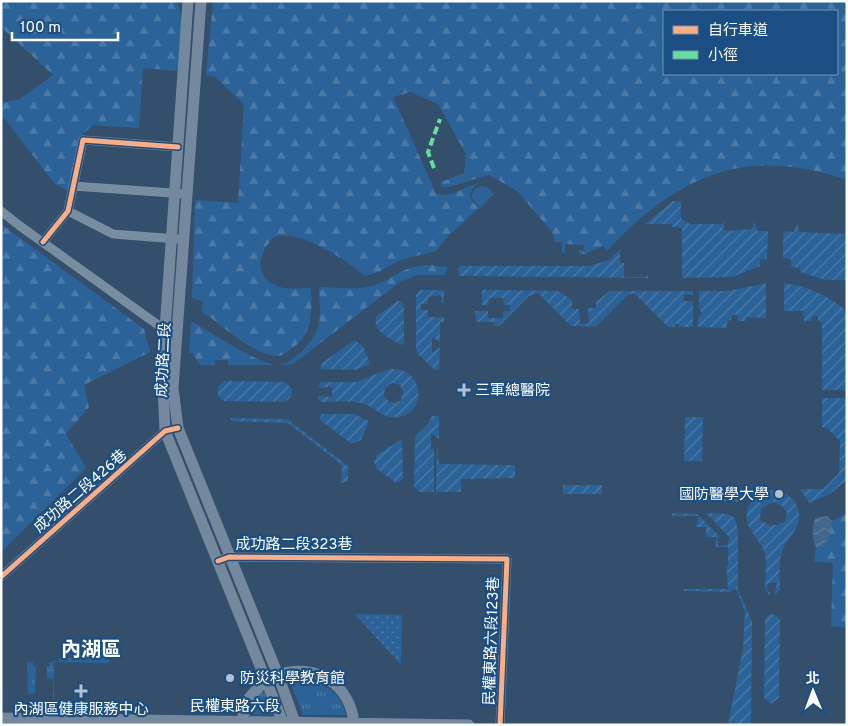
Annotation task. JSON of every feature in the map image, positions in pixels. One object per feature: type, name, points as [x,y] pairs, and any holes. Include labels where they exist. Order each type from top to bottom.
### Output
[{"type":"main road","name":"成功路二段","points":[[188,1],[178,146],[180,193],[173,388],[178,428],[266,680],[283,723]]},
{"type":"main road","name":"成功路二段","points":[[180,193],[200,3]]},
{"type":"main road","name":"成功路二段","points":[[179,239],[165,330],[163,387],[165,431],[278,675],[296,723]]},
{"type":"main road","points":[[278,675],[294,671],[310,672],[332,681],[348,700],[354,723]]},
{"type":"main road","points":[[240,722],[249,698],[266,680]]},
{"type":"main road","name":"民權東路六段","points":[[1,718],[469,725]]},
{"type":"street","points":[[43,242],[68,211],[83,140],[178,146]]},
{"type":"street","points":[[73,186],[180,193]]},
{"type":"street","points":[[1,211],[165,330]]},
{"type":"street","points":[[68,211],[113,234],[179,239]]},
{"type":"street","name":"成功路二段426巷","points":[[1,577],[165,431],[178,428]]},
{"type":"street","name":"成功路二段323巷","points":[[223,559],[370,557],[507,559]]},
{"type":"street","name":"民權東路六段123巷","points":[[500,725],[507,559]]},
{"type":"green space","points":[[1,1],[177,1],[184,28],[178,71],[143,68],[139,128],[93,125],[81,136],[70,192],[55,184],[1,114],[1,103],[20,99],[53,75],[1,27]]},
{"type":"green space","points":[[213,1],[847,1],[847,180],[810,170],[776,166],[745,167],[715,174],[687,186],[660,203],[607,251],[603,246],[585,254],[579,254],[579,250],[585,250],[584,245],[565,244],[565,253],[562,253],[562,242],[555,242],[552,232],[517,191],[489,175],[449,187],[442,187],[441,182],[464,173],[466,154],[438,104],[411,92],[393,97],[436,193],[448,195],[475,184],[481,183],[475,185],[470,194],[472,201],[479,208],[449,235],[436,251],[400,260],[379,272],[365,276],[334,254],[307,241],[283,236],[273,238],[261,259],[260,266],[265,278],[271,283],[284,288],[311,288],[311,310],[308,328],[299,342],[280,356],[270,355],[249,346],[202,312],[203,302],[192,298],[195,200],[238,203],[244,104],[215,77],[206,75]]},
{"type":"green space","points":[[481,186],[487,187],[494,194],[480,208],[473,200],[472,195],[476,188]]},
{"type":"green space","points":[[673,201],[681,201],[681,219],[690,224],[722,224],[725,220],[723,228],[725,231],[752,229],[754,221],[757,231],[768,231],[767,259],[760,259],[760,266],[732,277],[682,278],[682,228],[672,227],[672,224],[645,224]]},
{"type":"green space","points":[[797,223],[799,232],[847,234],[847,280],[826,280],[800,272],[800,268],[785,266],[791,266],[791,259],[783,258],[783,231],[794,232]]},
{"type":"green space","points":[[1,224],[144,329],[150,352],[84,385],[89,407],[66,434],[86,468],[1,552]]},
{"type":"green space","points":[[620,249],[620,263],[624,263],[624,277],[646,277],[648,274],[648,278],[460,276],[458,270],[460,266],[589,266],[609,260]]},
{"type":"green space","points":[[429,265],[447,267],[445,275],[416,275],[400,282],[293,364],[280,365],[302,351],[314,336],[320,314],[319,287],[368,287],[383,282],[412,267]]},
{"type":"green space","points":[[766,283],[766,318],[746,317],[746,321],[738,321],[738,315],[732,315],[731,320],[727,321],[727,328],[698,327],[698,317],[702,314],[699,308],[699,291],[728,291]]},
{"type":"green space","points":[[784,283],[818,293],[833,301],[847,312],[847,390],[822,390],[822,322],[818,321],[818,316],[812,316],[812,321],[804,321],[803,311],[784,311]]},
{"type":"green space","points":[[420,290],[444,290],[444,303],[441,303],[441,295],[428,297],[428,304],[421,304],[421,310],[428,310],[428,317],[444,317],[444,322],[440,322],[440,342],[432,337],[432,353],[440,347],[439,370],[435,370],[418,354],[416,349],[416,295]]},
{"type":"green space","points":[[482,290],[558,291],[572,300],[572,309],[579,309],[580,324],[589,323],[588,308],[596,308],[596,302],[610,291],[693,291],[693,295],[684,295],[684,301],[693,301],[693,327],[679,327],[679,324],[675,324],[674,327],[668,327],[635,294],[629,294],[596,327],[585,326],[582,329],[582,326],[571,326],[538,293],[529,296],[499,326],[493,326],[493,322],[476,322],[475,311],[488,311],[488,318],[503,318],[503,311],[510,311],[510,305],[504,305],[503,298],[489,298],[488,305],[482,305]]},
{"type":"green space","points":[[397,301],[402,302],[404,306],[404,344],[402,345],[383,334],[377,327],[376,322],[376,317]]},
{"type":"green space","points":[[191,321],[248,355],[280,365],[228,365],[228,360],[215,360],[215,365],[200,365],[192,353],[189,353]]},
{"type":"green space","points":[[354,340],[363,346],[370,364],[355,370],[321,369],[322,363]]},
{"type":"green space","points":[[389,369],[400,370],[409,374],[415,381],[418,398],[415,407],[409,413],[399,417],[389,417],[364,404],[321,402],[318,399],[318,396],[332,397],[332,387],[318,388],[321,382],[356,382]],"holes":[[[392,383],[400,385],[403,392],[401,400],[396,403],[389,402],[384,396],[385,388]]]},
{"type":"green space","points":[[225,381],[285,382],[292,389],[292,394],[290,398],[281,402],[224,401],[217,391],[219,386]]},
{"type":"green space","points":[[822,398],[847,398],[847,480],[830,494],[809,503],[800,489],[823,489],[839,473],[840,441],[827,428],[822,427]]},
{"type":"green space","points":[[322,414],[354,414],[369,421],[361,440],[352,444],[321,421]]},
{"type":"green space","points":[[432,416],[439,416],[439,439],[431,433],[431,450],[434,447],[434,492],[420,492],[414,487],[415,436],[428,424]]},
{"type":"green space","points":[[685,417],[703,417],[702,461],[684,461]]},
{"type":"green space","points":[[231,418],[287,419],[348,466],[348,481],[341,483],[342,465],[288,423],[231,421]]},
{"type":"green space","points":[[402,439],[403,479],[396,483],[377,469],[374,462],[377,455]]},
{"type":"green space","points":[[437,444],[439,464],[515,465],[515,478],[461,479],[461,492],[436,492]]},
{"type":"green space","points":[[563,485],[602,485],[602,494],[563,494]]},
{"type":"green space","points":[[711,487],[748,488],[738,502],[711,500]]},
{"type":"green space","points":[[776,490],[782,492],[793,499],[799,515],[796,528],[782,551],[780,590],[774,596],[777,583],[768,583],[767,591],[770,592],[770,596],[765,590],[765,554],[749,527],[747,520],[747,513],[752,501],[762,493]],"holes":[[[773,502],[782,506],[787,513],[785,522],[779,523],[779,525],[767,525],[767,523],[761,522],[762,508]]]},
{"type":"green space","points":[[672,513],[697,514],[699,516],[672,516]]},
{"type":"green space","points":[[706,513],[727,514],[735,518],[738,530],[738,590],[752,621],[751,725],[728,725],[743,648],[745,611],[736,589],[729,592],[684,591],[684,589],[728,589],[726,566],[728,566],[728,547],[716,547],[716,537],[706,537],[706,527],[696,527],[699,516],[720,537],[718,537],[718,546],[728,545],[729,537]]},
{"type":"green space","points":[[847,515],[847,628],[831,626],[833,563],[814,562],[816,547],[826,545],[832,521]]},
{"type":"green space","points":[[355,614],[402,615],[401,665]]},
{"type":"green space","points":[[772,614],[780,620],[779,698],[771,704],[764,698],[765,620],[767,616]]},
{"type":"green space","points":[[95,653],[109,653],[109,663],[54,662],[53,700],[53,679],[47,678],[47,666],[49,666],[50,662],[59,660],[59,658],[94,658]]},
{"type":"green space","points":[[27,662],[33,662],[33,666],[36,666],[35,694],[28,694]]},
{"type":"green space","points":[[289,678],[311,680],[327,687],[339,699],[346,715],[303,715]]},
{"type":"green space","points":[[263,690],[274,715],[249,714],[253,703]]},
{"type":"water","points":[[827,516],[832,521],[829,537],[824,547],[816,547],[813,533],[815,518]]},
{"type":"marked path","points":[[434,168],[428,152],[440,119]]},
{"type":"cycle path","points":[[43,242],[68,211],[83,140],[178,147]]},
{"type":"cycle path","points":[[1,577],[165,431],[178,428]]},
{"type":"cycle path","points":[[218,561],[229,557],[507,559],[500,725]]},
{"type":"place","name":"三軍總醫院","points":[[464,390]]},
{"type":"place","name":"國防醫學大學","points":[[779,494]]},
{"type":"place","name":"防災科學教育館","points":[[230,678]]},
{"type":"place","name":"內湖區健康服務中心","points":[[81,691]]},
{"type":"district","name":"內湖區","points":[[91,649]]}]
